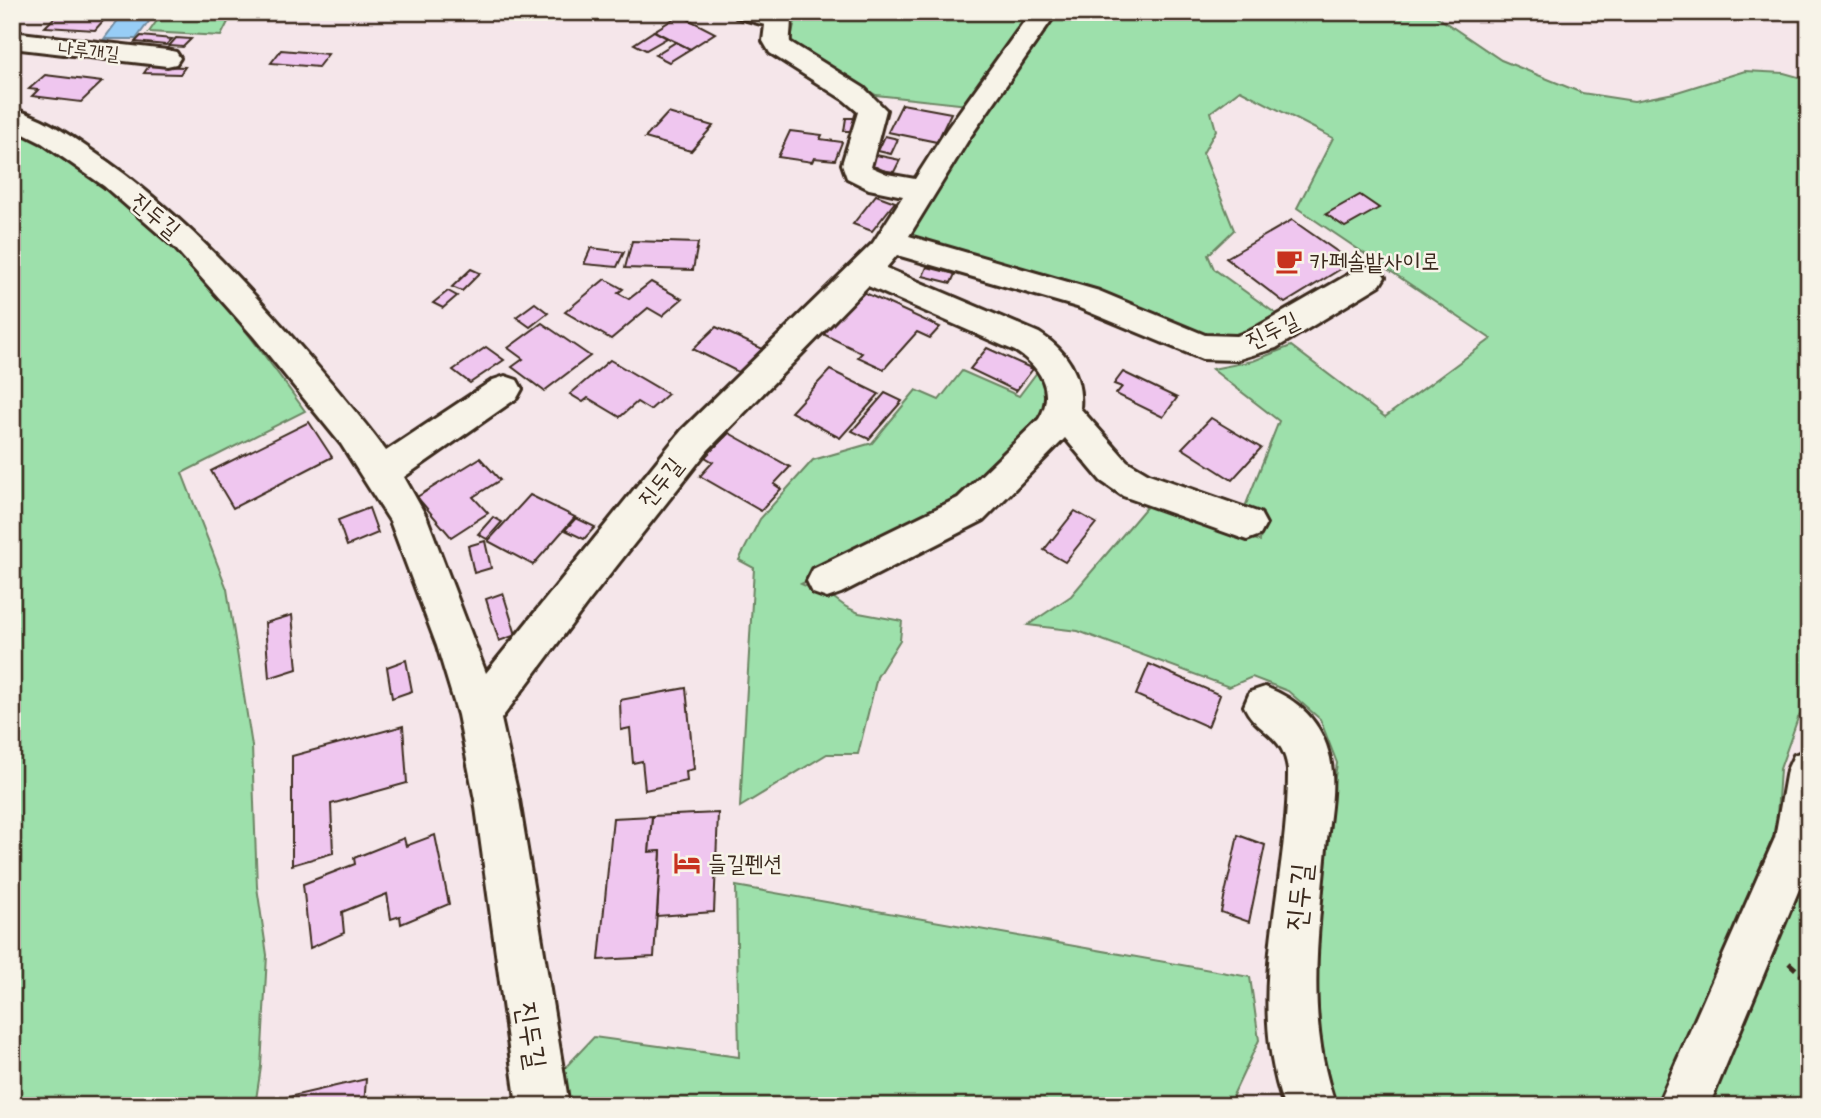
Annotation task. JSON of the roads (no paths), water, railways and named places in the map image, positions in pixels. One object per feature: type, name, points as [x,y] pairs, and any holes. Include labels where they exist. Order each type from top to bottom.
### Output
[{"type":"street","points":[[745,12],[762,14],[778,21],[776,41],[779,47],[854,94],[872,110],[870,130],[856,165],[857,171],[864,177],[923,190]]},
{"type":"street","name":"진두길","points":[[479,715],[575,589],[695,440],[744,388],[865,272],[891,242],[957,135],[1044,12]]},
{"type":"street","name":"나루개길","points":[[12,40],[167,58]]},
{"type":"street","name":"진두길","points":[[12,117],[52,137],[114,180],[186,240],[354,434],[382,473],[408,518],[479,715],[497,800],[543,1106]]},
{"type":"street","name":"진두길","points":[[891,242],[1088,299],[1202,347],[1236,348],[1264,339],[1368,277]]},
{"type":"street","points":[[827,581],[971,509],[1052,429],[1062,411],[1064,392],[1060,375],[1043,352],[1027,342],[865,272]]},
{"type":"street","points":[[382,473],[505,389]]},
{"type":"street","points":[[1062,411],[1114,471],[1136,485],[1247,524]]},
{"type":"street","name":"진두길","points":[[1265,706],[1288,720],[1301,736],[1311,759],[1290,978],[1291,1037],[1301,1085],[1310,1106]]},
{"type":"street","points":[[1683,1106],[1797,839],[1809,770]]},
{"type":"water","points":[[124,12],[156,12],[136,39],[104,39]]},
{"type":"place","name":"카페솔밭사이로","points":[[1289,261]]},
{"type":"place","name":"들길펜션","points":[[687,863]]}]
